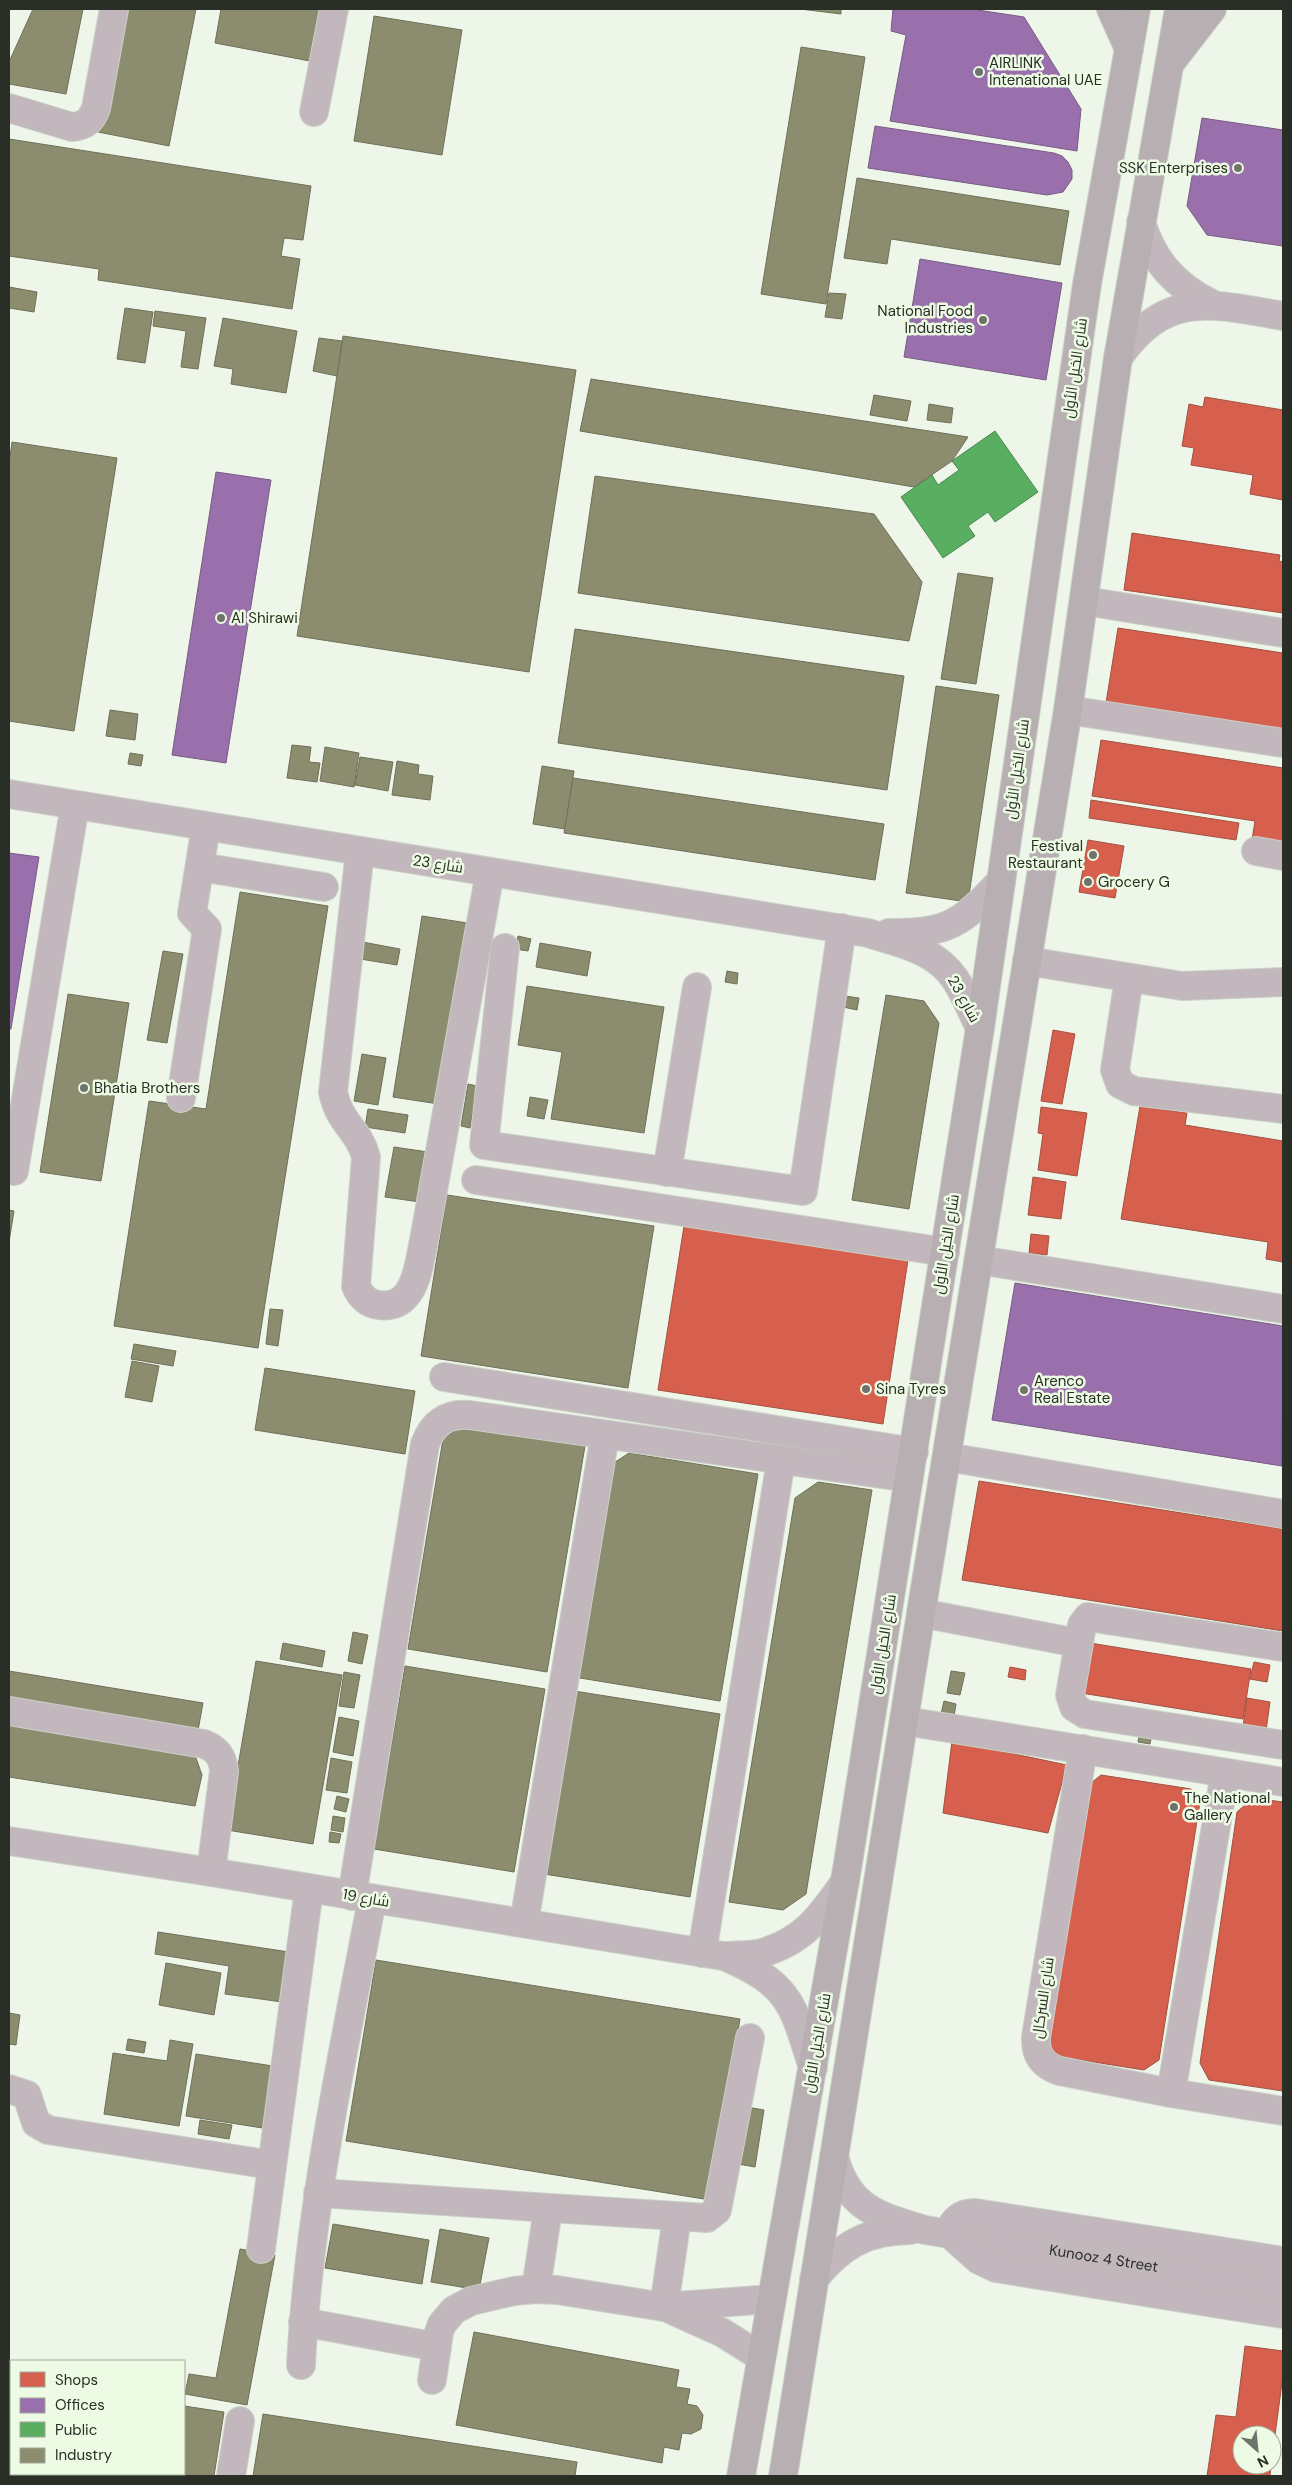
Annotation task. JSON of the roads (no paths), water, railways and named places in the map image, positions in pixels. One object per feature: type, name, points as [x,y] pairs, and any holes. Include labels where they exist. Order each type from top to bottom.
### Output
[{"type":"main road","points":[[1110,9],[1129,49]]},
{"type":"main road","name":"شارع الخيل الأول","points":[[741,2476],[753,2419],[761,2357],[845,1882],[980,1028],[1087,284],[1136,9]]},
{"type":"main road","points":[[783,2476],[1068,710],[1085,601],[1118,358],[1167,67],[1179,9]]},
{"type":"main road","points":[[1167,67],[1212,9]]},
{"type":"street","points":[[9,108],[72,127],[79,126],[90,120],[96,108],[114,9]]},
{"type":"street","points":[[314,112],[334,9]]},
{"type":"street","points":[[1141,222],[1155,256],[1166,272],[1188,290],[1212,304]]},
{"type":"street","points":[[1118,358],[1138,333],[1165,315],[1180,309],[1212,304],[1283,316]]},
{"type":"street","points":[[1085,601],[1283,634]]},
{"type":"street","points":[[1068,710],[1283,743]]},
{"type":"street","name":"شارع 23","points":[[9,794],[855,931],[914,948],[937,960],[955,980],[980,1028]]},
{"type":"street","points":[[14,1172],[75,805]]},
{"type":"street","points":[[180,1098],[207,929],[192,913],[206,826]]},
{"type":"street","points":[[360,851],[333,1092],[340,1116],[360,1140],[366,1157],[356,1286],[359,1293],[368,1302],[381,1306],[401,1301],[413,1285],[424,1235],[490,872]]},
{"type":"street","points":[[1256,851],[1283,856]]},
{"type":"street","points":[[200,867],[324,887]]},
{"type":"street","name":"شارع 23","points":[[855,931],[920,933],[952,925],[973,911],[1001,881]]},
{"type":"street","points":[[505,948],[484,1145],[802,1191],[855,931]]},
{"type":"street","points":[[1028,961],[1129,978],[1201,987],[1283,982]]},
{"type":"street","points":[[1129,978],[1115,1070],[1120,1084],[1134,1091],[1283,1109]]},
{"type":"street","points":[[667,1172],[697,987]]},
{"type":"street","points":[[476,1180],[945,1252]]},
{"type":"street","points":[[979,1260],[1283,1309]]},
{"type":"street","points":[[444,1377],[911,1465]]},
{"type":"street","points":[[301,2365],[303,2322],[318,2193],[428,1435],[442,1420],[460,1414],[781,1460],[911,1465]]},
{"type":"street","points":[[524,1923],[605,1434]]},
{"type":"street","points":[[947,1458],[1283,1514]]},
{"type":"street","points":[[712,1954],[781,1460]]},
{"type":"street","points":[[921,1613],[1078,1643]]},
{"type":"street","points":[[1283,1647],[1091,1616],[1083,1621],[1070,1695],[1074,1707],[1085,1714],[1283,1743]]},
{"type":"street","points":[[9,1711],[204,1744],[216,1751],[223,1764],[224,1771],[211,1872]]},
{"type":"street","points":[[905,1721],[1283,1782]]},
{"type":"street","name":"شارع السركال","points":[[1083,1749],[1036,2037],[1037,2052],[1046,2065],[1060,2071],[1171,2093],[1283,2111]]},
{"type":"street","points":[[1171,2093],[1225,1773]]},
{"type":"street","name":"شارع 19","points":[[9,1841],[712,1954],[760,1954],[782,1946],[801,1934],[819,1919],[845,1882]]},
{"type":"street","points":[[261,2249],[309,1889]]},
{"type":"street","name":"شارع 19","points":[[712,1954],[756,1970],[782,1993],[795,2012],[813,2068]]},
{"type":"street","points":[[318,2193],[708,2218],[717,2210],[750,2038]]},
{"type":"street","points":[[9,2089],[27,2095],[30,2099],[32,2117],[36,2123],[48,2130],[272,2166]]},
{"type":"street","name":"Kunooz 4 Street","points":[[834,2156],[843,2182],[860,2203],[880,2216],[937,2231],[1283,2287]]},
{"type":"street","points":[[536,2289],[548,2209]]},
{"type":"street","points":[[1283,2261],[975,2213],[968,2213],[937,2231],[979,2260],[996,2268],[1283,2314]]},
{"type":"street","points":[[664,2307],[677,2217]]},
{"type":"street","name":"Kunooz 4 Street","points":[[814,2278],[839,2252],[871,2234],[889,2230],[937,2231]]},
{"type":"street","points":[[432,2380],[442,2324],[454,2310],[462,2305],[514,2291],[556,2290],[664,2307],[771,2299]]},
{"type":"street","points":[[664,2307],[723,2333],[761,2357]]},
{"type":"street","points":[[303,2322],[437,2346]]},
{"type":"street","points":[[231,2476],[240,2421]]},
{"type":"place","name":"AIRLINK Intenational UAE","points":[[979,72]]},
{"type":"place","name":"SSK Enterprises","points":[[1238,168]]},
{"type":"place","name":"National Food Industries","points":[[983,320]]},
{"type":"place","name":"Al Shirawi","points":[[221,618]]},
{"type":"place","name":"Festival Restaurant","points":[[1093,855]]},
{"type":"place","name":"Grocery G","points":[[1088,882]]},
{"type":"place","name":"Bhatia Brothers","points":[[84,1088]]},
{"type":"place","name":"Sina Tyres","points":[[866,1389]]},
{"type":"place","name":"Arenco Real Estate","points":[[1024,1390]]},
{"type":"place","name":"The National Gallery","points":[[1174,1807]]}]
